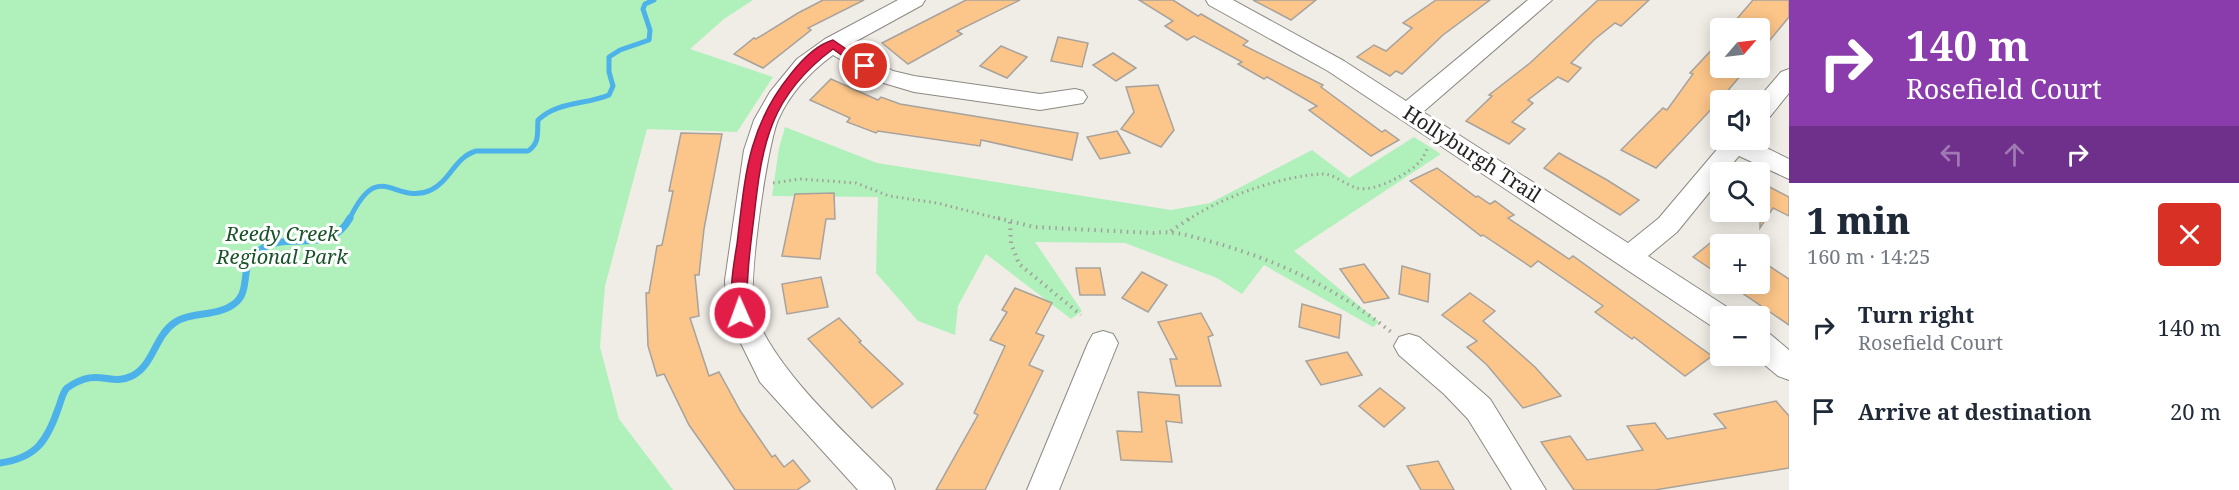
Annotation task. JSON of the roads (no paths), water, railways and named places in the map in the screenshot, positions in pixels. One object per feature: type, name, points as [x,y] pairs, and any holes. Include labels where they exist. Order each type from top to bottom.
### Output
[{"type":"street","points":[[879,490],[771,373],[740,313],[739,280],[756,150],[766,120],[782,92],[805,64],[833,44],[914,0]]},
{"type":"street","points":[[1408,112],[1541,0]]},
{"type":"street","name":"Hollyburgh Trail","points":[[1221,1],[1336,66],[1710,310]]},
{"type":"street","points":[[833,44],[875,71],[914,84],[1040,102],[1075,97]]},
{"type":"street","points":[[1770,101],[1789,77]]},
{"type":"street","points":[[1629,257],[1668,225],[1729,150]]},
{"type":"street","points":[[1752,150],[1789,170]]},
{"type":"street","points":[[1043,490],[1103,343]]},
{"type":"street","points":[[1409,346],[1479,409],[1530,490]]},
{"type":"street","points":[[1770,351],[1789,366]]},
{"type":"waterway","points":[[349,220],[360,201],[370,190],[379,186],[418,194],[431,190],[438,186],[469,154],[476,151],[528,151],[536,141],[538,120],[546,114],[563,106],[609,95],[613,86],[609,72],[609,57],[620,50],[649,40],[650,30],[643,9],[645,4],[654,0]]},
{"type":"waterway","points":[[0,463],[23,457],[38,446],[49,430],[67,388],[87,378],[124,379],[132,376],[145,365],[162,335],[174,323],[188,317],[220,311],[234,304],[242,293],[247,267],[254,255],[278,242],[330,237],[341,230],[350,218]]},
{"type":"park label","name":"Reedy Creek Regional Park","points":[[282,246]]}]
